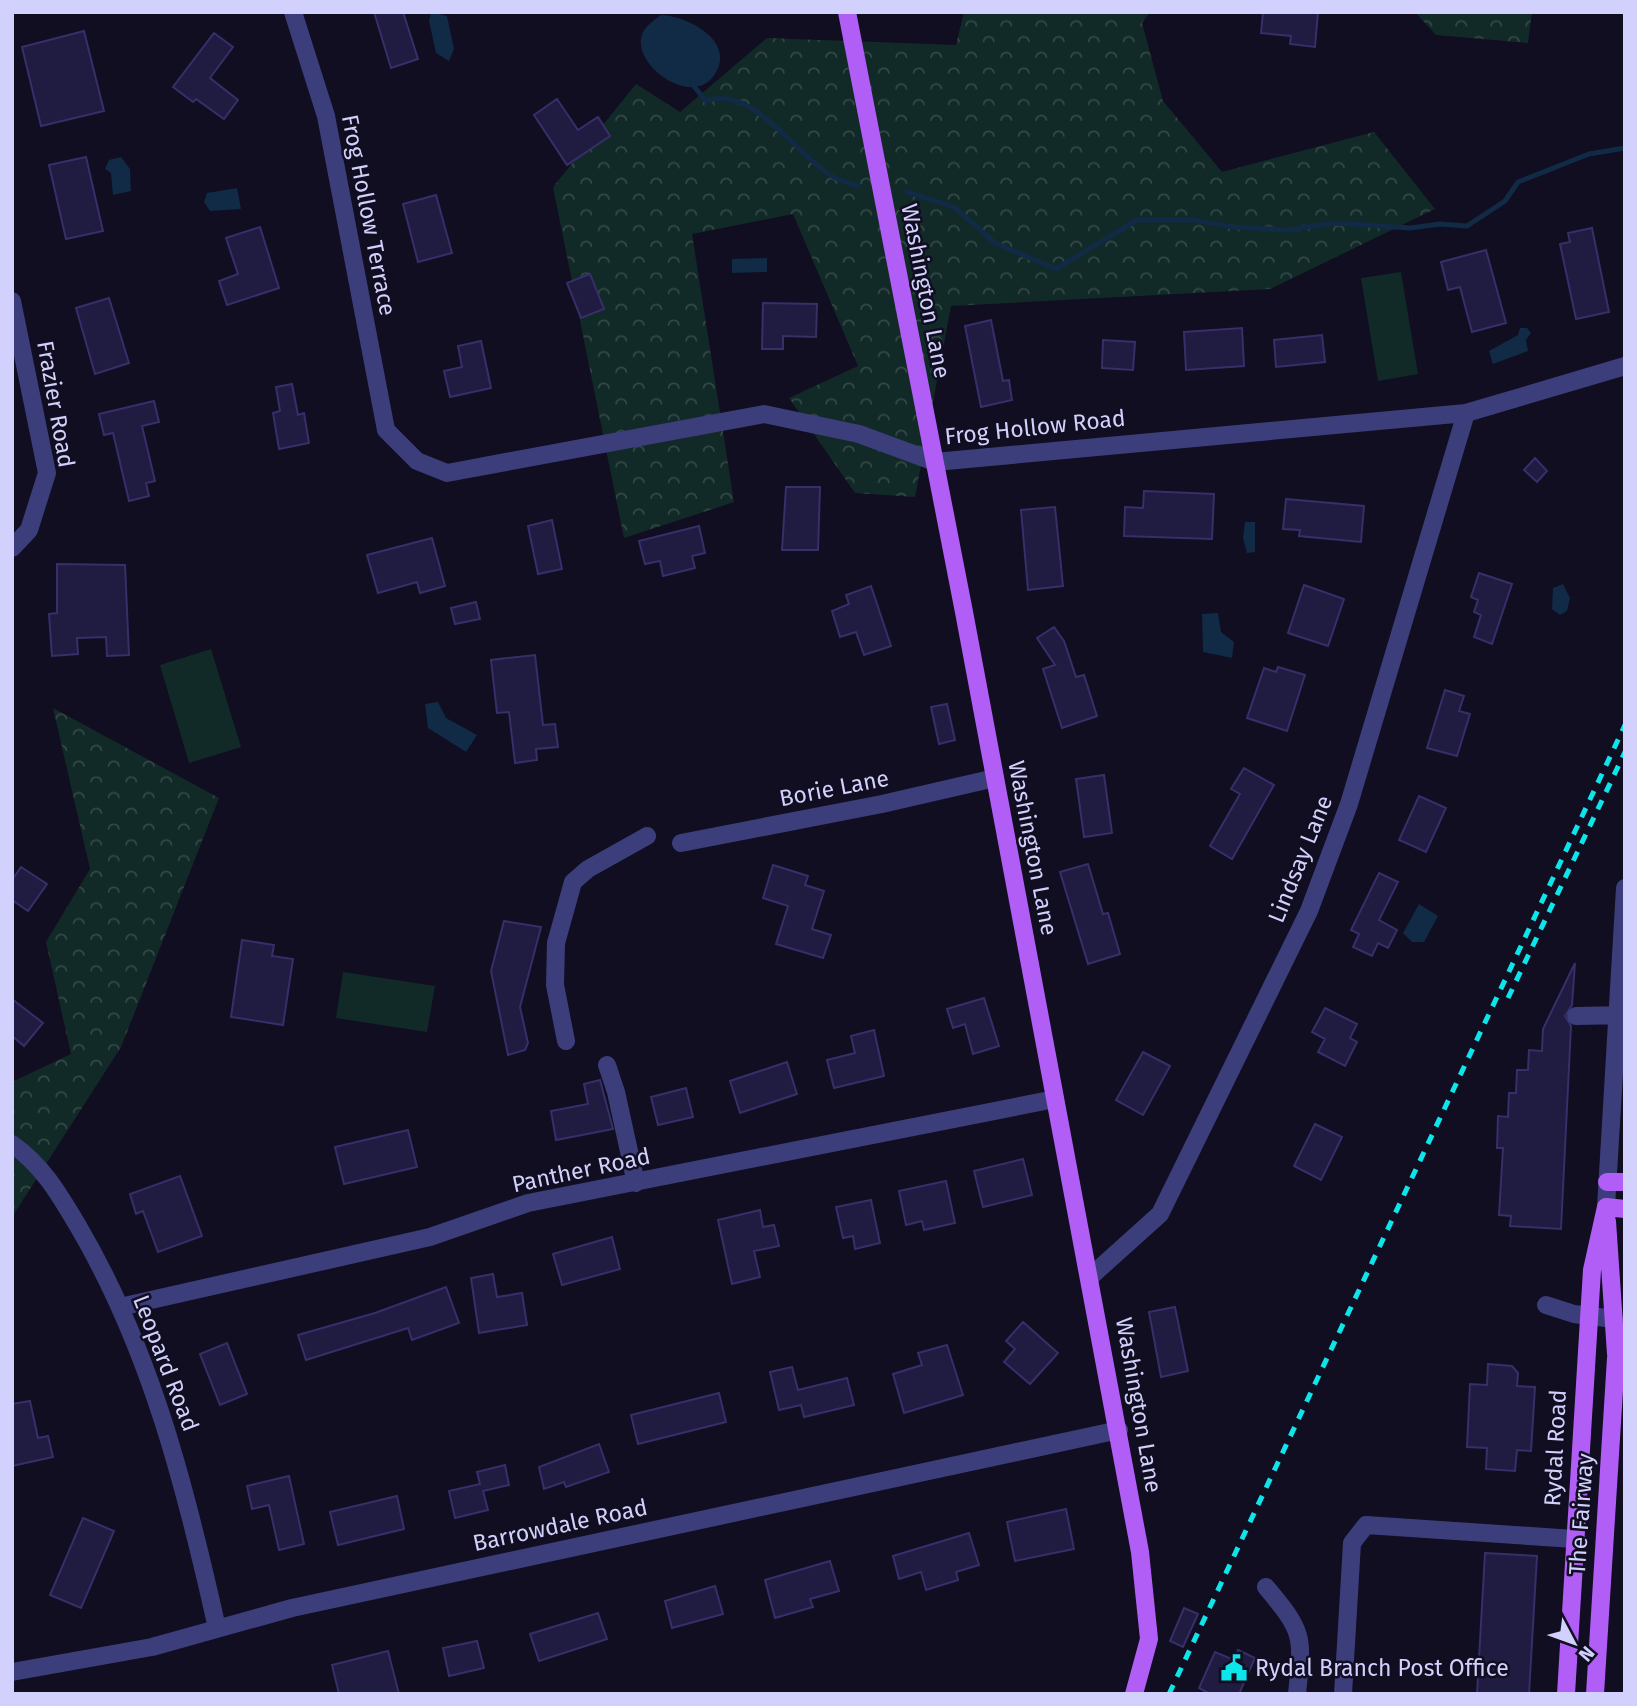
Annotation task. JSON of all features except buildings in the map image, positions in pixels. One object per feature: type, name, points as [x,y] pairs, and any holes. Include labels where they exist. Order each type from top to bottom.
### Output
[{"type":"main road","name":"Washington Lane","points":[[847,12],[935,462],[1142,1562],[1149,1640],[1134,1694]]},
{"type":"main road","points":[[1605,1208],[1625,1209]]},
{"type":"main road","name":"Rydal Road","points":[[1566,1694],[1588,1315],[1592,1270],[1605,1208]]},
{"type":"main road","name":"Rydal Road","points":[[1605,1208],[1616,1358]]},
{"type":"main road","name":"The Fairway","points":[[1595,1694],[1616,1358],[1625,1339]]},
{"type":"street","name":"Frog Hollow Terrace","points":[[293,12],[326,116],[386,430]]},
{"type":"street","name":"Frazier Road","points":[[12,301],[47,473],[30,530],[12,548]]},
{"type":"street","name":"Frog Hollow Road","points":[[386,430],[417,461],[447,473],[764,414],[859,434],[935,462],[1466,412],[1625,366]]},
{"type":"street","name":"Lindsay Lane","points":[[1090,1277],[1160,1214],[1309,911],[1349,804],[1466,412]]},
{"type":"street","name":"Borie Lane","points":[[681,843],[882,804],[995,778]]},
{"type":"street","points":[[566,1041],[555,985],[556,943],[573,882],[588,869],[647,836]]},
{"type":"street","name":"Rydal Road","points":[[1605,1208],[1616,1182],[1625,888]]},
{"type":"street","points":[[1576,1016],[1621,1016]]},
{"type":"street","points":[[607,1065],[616,1092],[636,1183]]},
{"type":"street","name":"Panther Road","points":[[120,1307],[430,1237],[528,1203],[1055,1099]]},
{"type":"street","name":"Leopard Road","points":[[12,1144],[36,1162],[53,1184],[120,1307],[169,1434],[217,1628]]},
{"type":"street","points":[[1546,1305],[1614,1319]]},
{"type":"street","name":"Barrowdale Road","points":[[12,1672],[152,1647],[292,1608],[1119,1430]]},
{"type":"street","points":[[1343,1694],[1352,1544],[1366,1525],[1574,1539]]},
{"type":"street","points":[[1266,1587],[1294,1621],[1302,1644],[1297,1694]]},
{"type":"green space","points":[[964,12],[1150,12],[1142,23],[1163,101],[1222,172],[1374,132],[1435,209],[1270,289],[951,306],[915,497],[855,493],[789,398],[858,366],[793,214],[692,234],[734,502],[624,538],[553,187],[636,84],[680,112],[767,38],[956,45]]},
{"type":"green space","points":[[1415,12],[1532,12],[1528,43],[1436,35]]},
{"type":"green space","points":[[1401,272],[1418,374],[1378,381],[1361,278]]},
{"type":"green space","points":[[211,649],[241,747],[189,763],[160,665]]},
{"type":"green space","points":[[53,708],[219,798],[121,1047],[12,1217],[12,1082],[71,1054],[46,942],[90,869]]},
{"type":"green space","points":[[343,972],[435,986],[427,1032],[336,1018]]},
{"type":"water","points":[[431,12],[447,16],[454,49],[449,61],[436,53],[429,21]]},
{"type":"water","points":[[661,15],[672,16],[695,25],[714,41],[720,62],[715,74],[704,84],[691,87],[677,84],[663,77],[643,54],[641,41],[645,29]]},
{"type":"water","points":[[121,157],[130,169],[131,191],[113,195],[111,173],[105,169],[109,160]]},
{"type":"water","points":[[237,188],[241,209],[210,211],[204,202],[207,193]]},
{"type":"water","points":[[767,258],[767,272],[732,273],[732,259]]},
{"type":"water","points":[[1520,328],[1527,328],[1531,333],[1526,340],[1528,351],[1493,364],[1489,351],[1518,335]]},
{"type":"water","points":[[1245,522],[1255,522],[1255,552],[1247,553],[1243,538]]},
{"type":"water","points":[[1563,584],[1570,598],[1567,611],[1560,615],[1552,609],[1553,588]]},
{"type":"water","points":[[1218,613],[1221,632],[1234,642],[1232,658],[1203,652],[1202,614]]},
{"type":"water","points":[[438,702],[446,718],[477,735],[466,752],[428,728],[425,704]]},
{"type":"water","points":[[1419,904],[1438,916],[1424,942],[1412,942],[1403,933]]},
{"type":"waterway","points":[[692,84],[706,101],[724,99],[741,103],[758,112],[819,167],[835,178],[858,186]]},
{"type":"waterway","points":[[907,192],[954,207],[995,243],[1056,269],[1137,220],[1193,220],[1233,227],[1287,230],[1335,223],[1410,228],[1440,224],[1467,226],[1505,201],[1518,182],[1589,154],[1625,148]]},
{"type":"railway","points":[[1169,1694],[1625,725]]},
{"type":"railway","points":[[1508,998],[1625,752]]},
{"type":"place","name":"Rydal Branch Post Office","points":[[1234,1668]]}]
